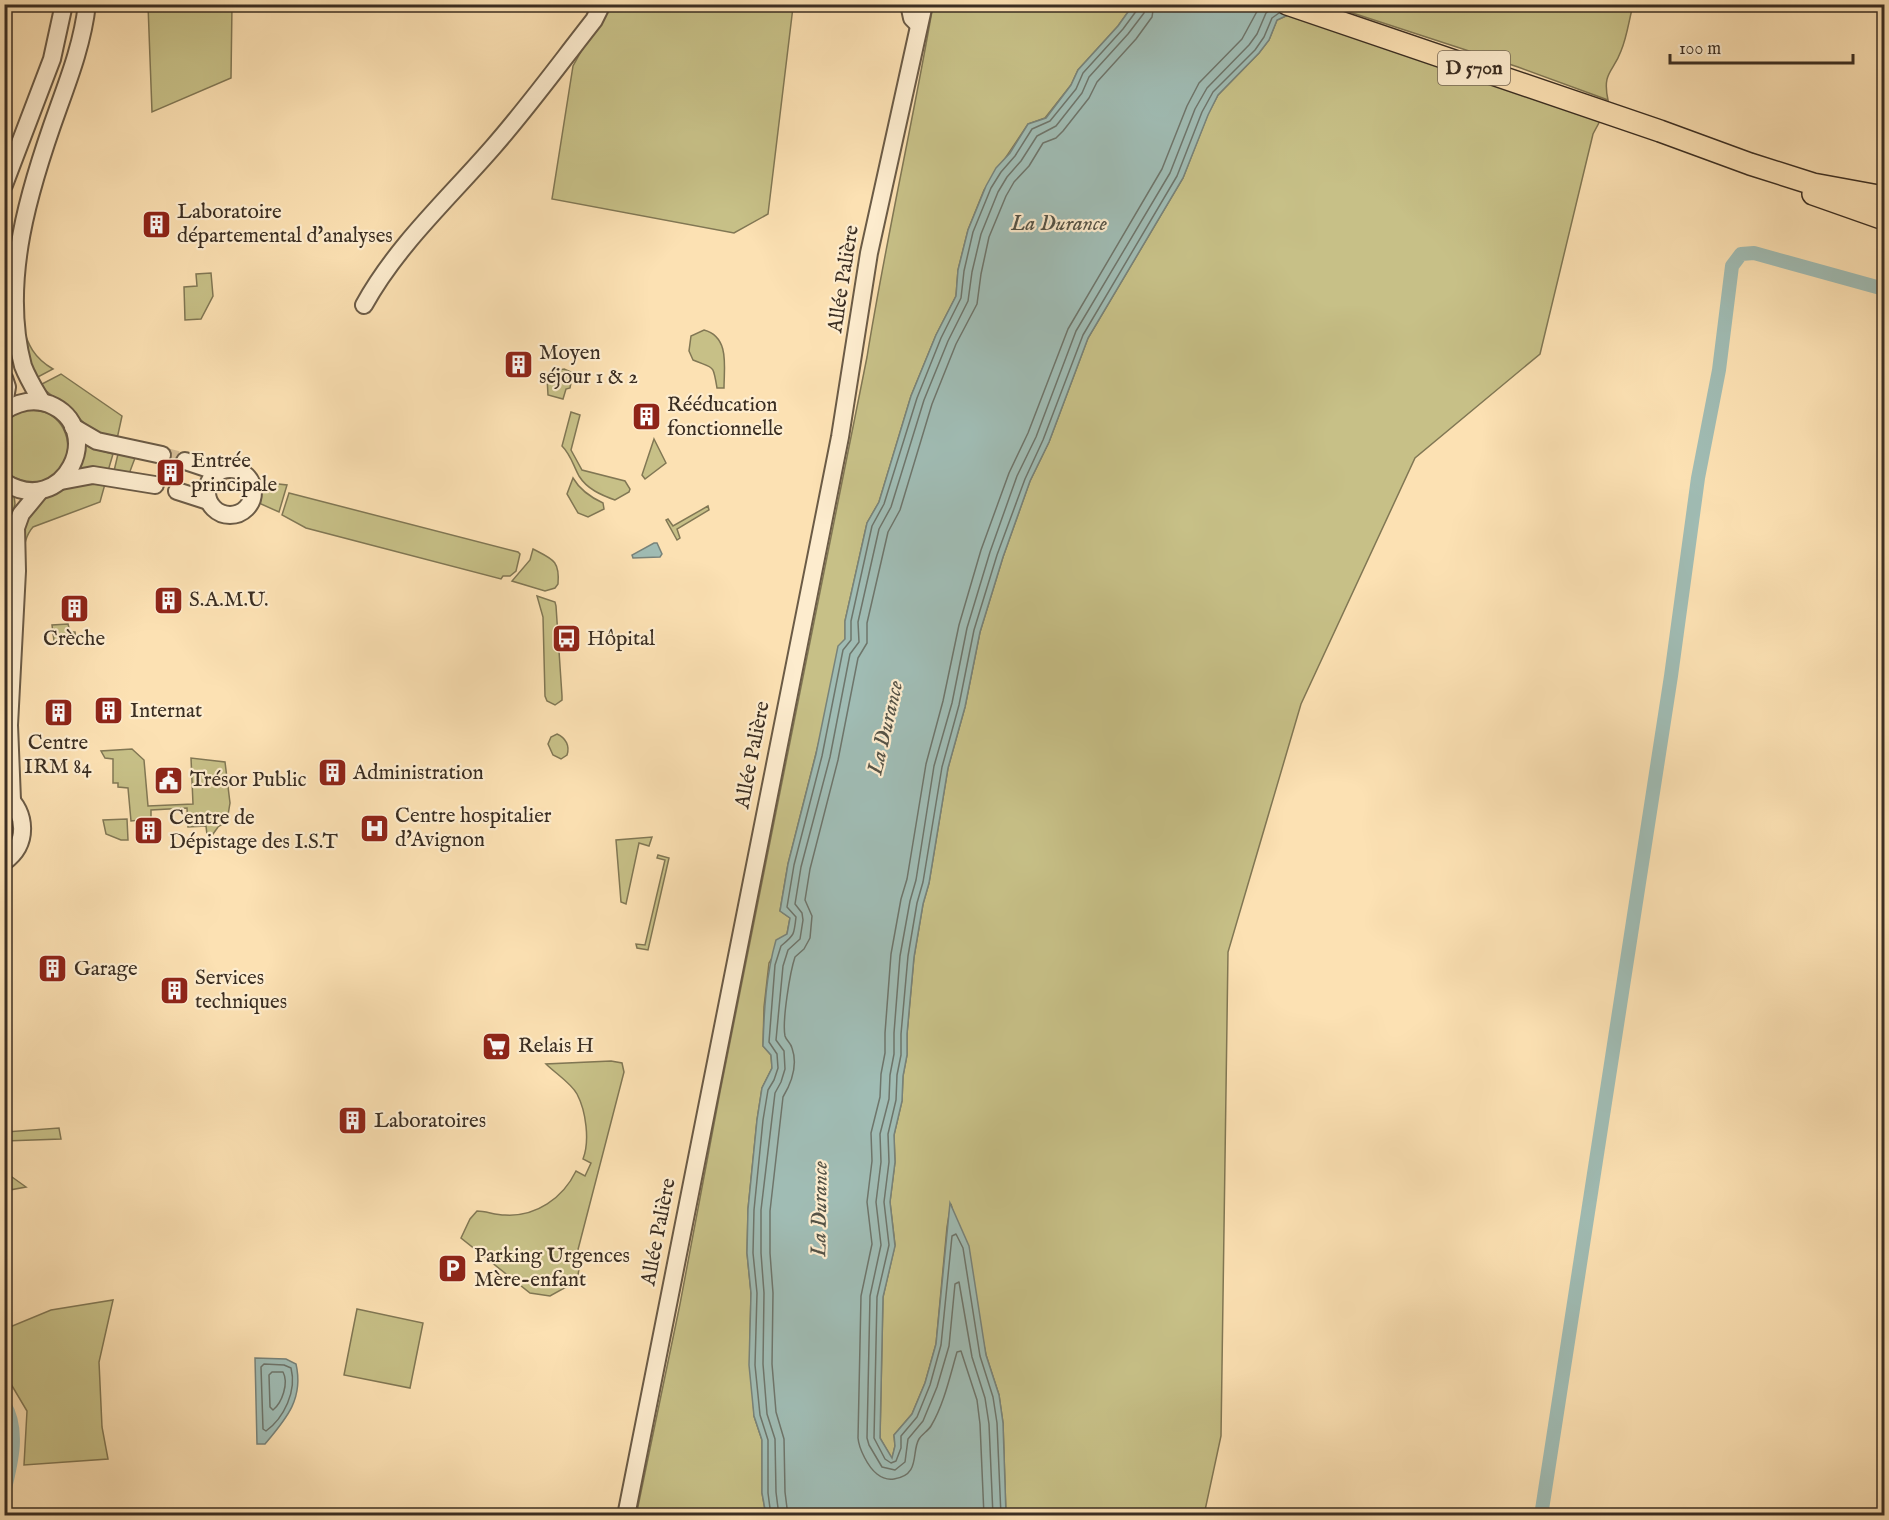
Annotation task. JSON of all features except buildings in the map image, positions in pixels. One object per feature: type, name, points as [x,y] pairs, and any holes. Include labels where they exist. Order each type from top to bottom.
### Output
[{"type":"main road","name":"D 570n","points":[[1287,4],[1750,164],[1813,184],[1884,197]]},
{"type":"main road","name":"D 570n","points":[[1750,164],[1800,189],[1884,219]]},
{"type":"street","points":[[4,185],[52,58],[64,4]]},
{"type":"street","points":[[42,402],[22,365],[16,346],[11,323],[10,272],[19,223],[73,67],[87,4]]},
{"type":"street","points":[[364,306],[374,287],[402,248],[495,144],[594,20],[602,4]]},
{"type":"street","points":[[909,4],[912,18],[919,25]]},
{"type":"street","name":"Allée Palière","points":[[626,1515],[840,438],[869,253],[924,4]]},
{"type":"street","points":[[4,378],[7,387],[4,405]]},
{"type":"street","points":[[4,411],[23,402],[42,402],[60,411],[73,427],[83,434],[105,443],[162,455]]},
{"type":"street","points":[[61,481],[69,472],[77,450],[73,427]]},
{"type":"street","points":[[185,461],[218,472]]},
{"type":"street","points":[[177,491],[208,501],[218,513],[235,516],[244,512],[253,497],[251,482],[245,475],[231,469],[218,472],[211,477],[207,485],[208,501]]},
{"type":"street","points":[[4,862],[13,855],[22,837],[21,817],[8,797],[9,725],[17,571],[16,528],[21,514],[40,491],[61,481],[93,475],[155,485]]},
{"type":"street","points":[[4,482],[16,489],[40,491]]},
{"type":"shaded area","points":[[148,5],[232,5],[231,78],[152,112]]},
{"type":"shaded area","points":[[607,5],[793,7],[768,214],[734,233],[552,199],[573,66]]},
{"type":"shaded area","points":[[933,5],[1133,5],[1118,26],[1078,70],[1071,85],[1045,118],[1028,124],[984,190],[968,230],[958,270],[956,296],[936,335],[911,396],[879,502],[867,523],[845,621],[845,639],[788,864],[780,911],[790,918],[787,934],[769,963],[764,1007],[763,1046],[771,1055],[772,1068],[762,1088],[757,1120],[748,1209],[747,1253],[751,1293],[750,1336],[754,1416],[762,1440],[762,1493],[766,1515],[636,1516],[867,357]]},
{"type":"shaded area","points":[[1328,5],[1633,5],[1623,46],[1607,78],[1608,100],[1518,67]]},
{"type":"shaded area","points":[[1288,15],[1601,119],[1593,134],[1540,354],[1415,458],[1301,704],[1228,952],[1221,1436],[1204,1515],[1006,1515],[1003,1423],[999,1395],[986,1355],[951,1204],[936,1344],[925,1383],[912,1414],[894,1435],[895,1446],[892,1459],[880,1438],[883,1297],[895,1245],[890,1202],[895,1162],[894,1135],[902,1101],[914,957],[948,768],[965,707],[980,632],[1003,557],[1030,481],[1049,442],[1088,338],[1183,178],[1208,114],[1218,95],[1259,53],[1269,40],[1277,20]]},
{"type":"shaded area","points":[[211,273],[213,296],[201,319],[185,320],[184,287],[197,286],[196,274]]},
{"type":"shaded area","points":[[22,325],[33,350],[53,369],[36,378],[31,368]]},
{"type":"shaded area","points":[[704,330],[718,339],[722,346],[725,362],[724,388],[717,388],[715,374],[711,368],[693,360],[689,351],[691,336]]},
{"type":"shaded area","points":[[564,369],[573,373],[570,388],[566,389],[563,399],[548,395],[547,377],[551,372]]},
{"type":"shaded area","points":[[61,374],[122,416],[117,439],[108,438],[88,427],[40,385]]},
{"type":"shaded area","points":[[24,410],[42,411],[55,418],[61,425],[68,442],[66,461],[61,469],[50,479],[34,485],[5,474],[4,420]]},
{"type":"shaded area","points":[[571,412],[580,415],[571,450],[582,470],[625,481],[630,489],[629,492],[615,500],[595,491],[582,481],[562,446]]},
{"type":"shaded area","points":[[654,439],[666,463],[645,479],[642,475]]},
{"type":"shaded area","points":[[84,443],[91,448],[113,454],[108,471],[78,471]]},
{"type":"shaded area","points":[[118,454],[135,458],[129,474],[114,471]]},
{"type":"shaded area","points":[[573,478],[586,493],[603,503],[604,509],[588,517],[578,513],[567,494]]},
{"type":"shaded area","points":[[90,483],[105,484],[100,502],[33,527],[26,539],[22,562],[24,522],[40,501],[62,489]]},
{"type":"shaded area","points":[[269,483],[287,485],[279,512],[261,504],[259,500],[261,486]]},
{"type":"shaded area","points":[[289,493],[518,552],[520,554],[516,571],[501,579],[306,528],[282,515]]},
{"type":"shaded area","points":[[14,495],[15,504],[8,539],[5,672],[5,518],[7,499]]},
{"type":"shaded area","points":[[708,506],[709,510],[677,529],[680,538],[677,540],[666,520],[668,519],[673,526]]},
{"type":"shaded area","points":[[533,549],[550,558],[556,565],[558,584],[555,588],[545,591],[512,581],[530,560]]},
{"type":"shaded area","points":[[537,596],[555,602],[556,606],[562,700],[555,705],[547,701],[545,696],[543,617]]},
{"type":"shaded area","points":[[68,624],[70,632],[75,632],[76,640],[54,641],[52,625]]},
{"type":"shaded area","points":[[557,734],[568,745],[567,755],[561,759],[553,755],[548,744],[551,737]]},
{"type":"shaded area","points":[[132,749],[144,760],[148,806],[193,804],[191,758],[225,762],[230,803],[227,821],[213,834],[207,835],[206,826],[188,827],[187,808],[151,810],[151,819],[131,821],[128,788],[118,787],[118,783],[113,783],[113,759],[105,758],[101,751]]},
{"type":"shaded area","points":[[127,819],[128,840],[121,840],[106,834],[103,820]]},
{"type":"shaded area","points":[[652,837],[649,846],[639,843],[626,904],[621,902],[616,840]]},
{"type":"shaded area","points":[[658,855],[669,858],[648,950],[637,948],[636,944],[645,945],[665,860],[657,858]]},
{"type":"shaded area","points":[[611,1061],[622,1063],[624,1072],[574,1265],[579,1269],[577,1281],[550,1296],[530,1293],[461,1238],[470,1219],[477,1211],[505,1215],[527,1213],[538,1209],[556,1197],[564,1190],[576,1171],[585,1176],[591,1163],[583,1159],[587,1135],[580,1101],[571,1086],[546,1064]]},
{"type":"shaded area","points":[[5,1115],[6,1132],[59,1128],[61,1139],[5,1141]]},
{"type":"shaded area","points":[[5,1172],[26,1187],[10,1190],[7,1194],[5,1211]]},
{"type":"shaded area","points":[[113,1300],[99,1362],[102,1427],[108,1459],[24,1465],[27,1411],[5,1374],[5,1329],[51,1310]]},
{"type":"shaded area","points":[[357,1309],[423,1323],[410,1388],[344,1375]]},
{"type":"water","name":"La Durance","points":[[1133,5],[1309,5],[1277,20],[1269,40],[1259,53],[1218,95],[1183,178],[1088,338],[1049,442],[1030,481],[1003,557],[980,632],[965,707],[948,768],[914,957],[902,1101],[894,1135],[895,1162],[890,1202],[895,1246],[883,1297],[880,1438],[892,1458],[895,1446],[894,1435],[912,1414],[925,1383],[936,1344],[950,1203],[969,1246],[986,1355],[999,1395],[1003,1423],[1006,1515],[766,1515],[762,1493],[762,1440],[754,1416],[749,1365],[751,1293],[747,1253],[748,1209],[757,1120],[762,1088],[772,1068],[771,1055],[763,1046],[766,993],[776,940],[787,934],[790,918],[780,911],[788,864],[816,754],[838,646],[845,639],[845,621],[867,523],[879,502],[911,396],[936,335],[956,296],[958,270],[968,230],[986,186],[996,168],[1010,153],[1028,124],[1046,118],[1071,85],[1078,70],[1118,26]]},
{"type":"water","points":[[657,543],[662,554],[660,557],[633,558],[632,555]]},
{"type":"water","points":[[255,1358],[286,1359],[296,1364],[298,1376],[291,1408],[265,1444],[257,1444]]},
{"type":"waterway","points":[[1541,1516],[1671,676],[1698,478],[1719,370],[1732,266],[1741,254],[1754,253],[1884,289]]},
{"type":"waterway","points":[[4,1404],[9,1414],[13,1436],[4,1492]]},
{"type":"tunnel","points":[[162,455],[185,461]]},
{"type":"place","name":"Laboratoire départemental d'analyses","points":[[156,224]]},
{"type":"place","name":"Moyen séjour 1 & 2","points":[[518,365]]},
{"type":"place","name":"Rééducation fonctionnelle","points":[[646,417]]},
{"type":"place","name":"Entrée principale","points":[[170,473]]},
{"type":"place","name":"S.A.M.U.","points":[[168,600]]},
{"type":"place","name":"Crèche","points":[[74,608]]},
{"type":"place","name":"Hôpital","points":[[566,639]]},
{"type":"place","name":"Internat","points":[[109,711]]},
{"type":"place","name":"Centre IRM 84","points":[[58,712]]},
{"type":"place","name":"Administration","points":[[332,773]]},
{"type":"place","name":"Trésor Public","points":[[169,780]]},
{"type":"place","name":"Centre hospitalier d'Avignon","points":[[374,828]]},
{"type":"place","name":"Centre de Dépistage des I.S.T","points":[[148,830]]},
{"type":"place","name":"Garage","points":[[53,969]]},
{"type":"place","name":"Services techniques","points":[[174,990]]},
{"type":"place","name":"Relais H","points":[[497,1046]]},
{"type":"place","name":"Laboratoires","points":[[353,1121]]},
{"type":"place","name":"Parking Urgences Mère-enfant","points":[[453,1268]]}]
